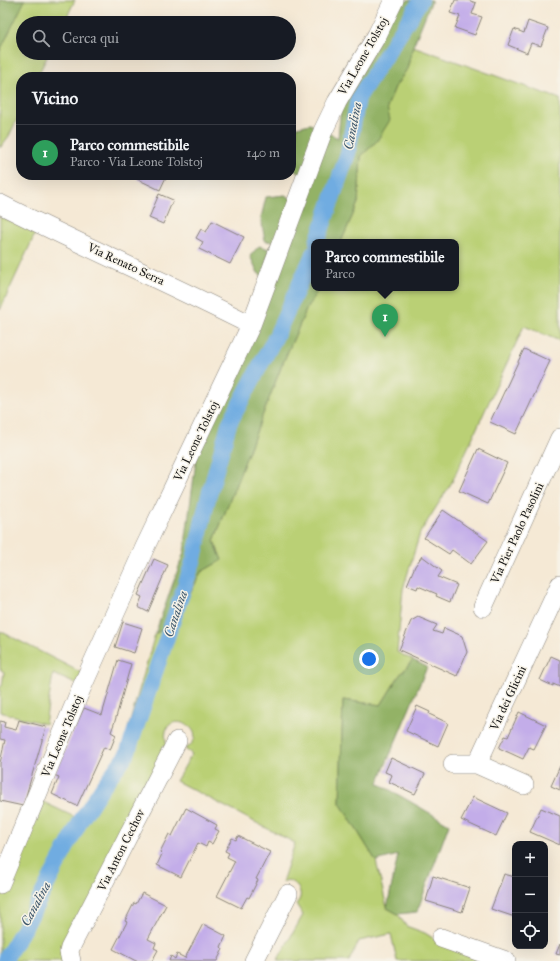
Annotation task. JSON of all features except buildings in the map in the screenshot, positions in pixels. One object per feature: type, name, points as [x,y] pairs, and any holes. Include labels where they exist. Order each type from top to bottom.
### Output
[{"type":"street","name":"Via Leone Tolstoj","points":[[0,884],[81,689],[119,604],[251,325],[323,131],[337,102],[377,35],[394,0]]},
{"type":"street","name":"Via Renato Serra","points":[[0,204],[182,290],[251,325]]},
{"type":"street","name":"Via Pier Paolo Pasolini","points":[[483,607],[560,438]]},
{"type":"street","name":"Via dei Glicini","points":[[478,764],[554,613],[560,585]]},
{"type":"street","name":"Via Anton Cechov","points":[[71,961],[69,952],[70,948],[177,741]]},
{"type":"street","points":[[453,764],[478,764],[524,785]]},
{"type":"street","points":[[254,961],[288,894]]},
{"type":"street","points":[[441,938],[506,961]]},
{"type":"green space","points":[[0,0],[75,0],[67,16],[16,16],[16,60],[46,60],[40,72],[16,72],[16,121],[9,136],[0,148]]},
{"type":"green space","points":[[0,0],[25,0],[16,16],[0,51]]},
{"type":"green space","points":[[394,0],[432,0],[413,46],[407,69],[395,87],[387,107],[390,120],[377,141],[361,156],[358,203],[342,239],[311,239],[311,291],[317,291],[307,308],[282,365],[214,541],[222,560],[201,572],[177,620],[155,634],[184,552],[198,445],[271,283],[258,273],[250,256],[259,246],[269,249],[274,242],[265,241],[261,218],[266,197],[285,195],[308,208],[311,182],[296,171],[297,127],[310,124],[338,138],[341,106]]},
{"type":"green space","points":[[413,46],[560,99],[560,341],[524,326],[452,482],[420,533],[403,589],[397,652],[413,660],[399,676],[381,705],[343,700],[340,803],[376,861],[387,908],[398,914],[406,926],[425,933],[439,942],[480,961],[397,961],[391,934],[359,941],[349,961],[277,961],[303,915],[296,904],[299,901],[300,890],[288,880],[282,882],[295,843],[176,781],[192,754],[185,749],[193,741],[194,734],[191,728],[176,722],[169,725],[166,733],[167,746],[65,961],[0,961],[0,899],[41,801],[81,820],[122,750],[155,634],[177,620],[201,572],[222,560],[214,541],[282,365],[307,308],[317,291],[459,291],[459,239],[342,239],[358,203],[361,156],[377,141],[387,107],[395,87],[407,69]]},
{"type":"green space","points":[[0,216],[36,232],[0,310]]},
{"type":"green space","points":[[0,631],[82,673],[76,684],[53,674],[45,724],[0,712],[0,687],[2,686],[4,672],[0,669]]},
{"type":"green space","points":[[413,660],[427,667],[378,783],[449,824],[417,912],[398,914],[387,908],[398,855],[376,861],[340,803],[343,700],[381,705],[399,676]]},
{"type":"waterway","name":"Canalina","points":[[318,239],[348,153],[358,98],[421,0]]},
{"type":"waterway","name":"Canalina","points":[[4,961],[27,923],[81,820],[103,786],[127,754],[194,559],[207,502],[229,424],[276,336],[311,259]]},
{"type":"place","name":"Parco commestibile","points":[[385,337]]}]
